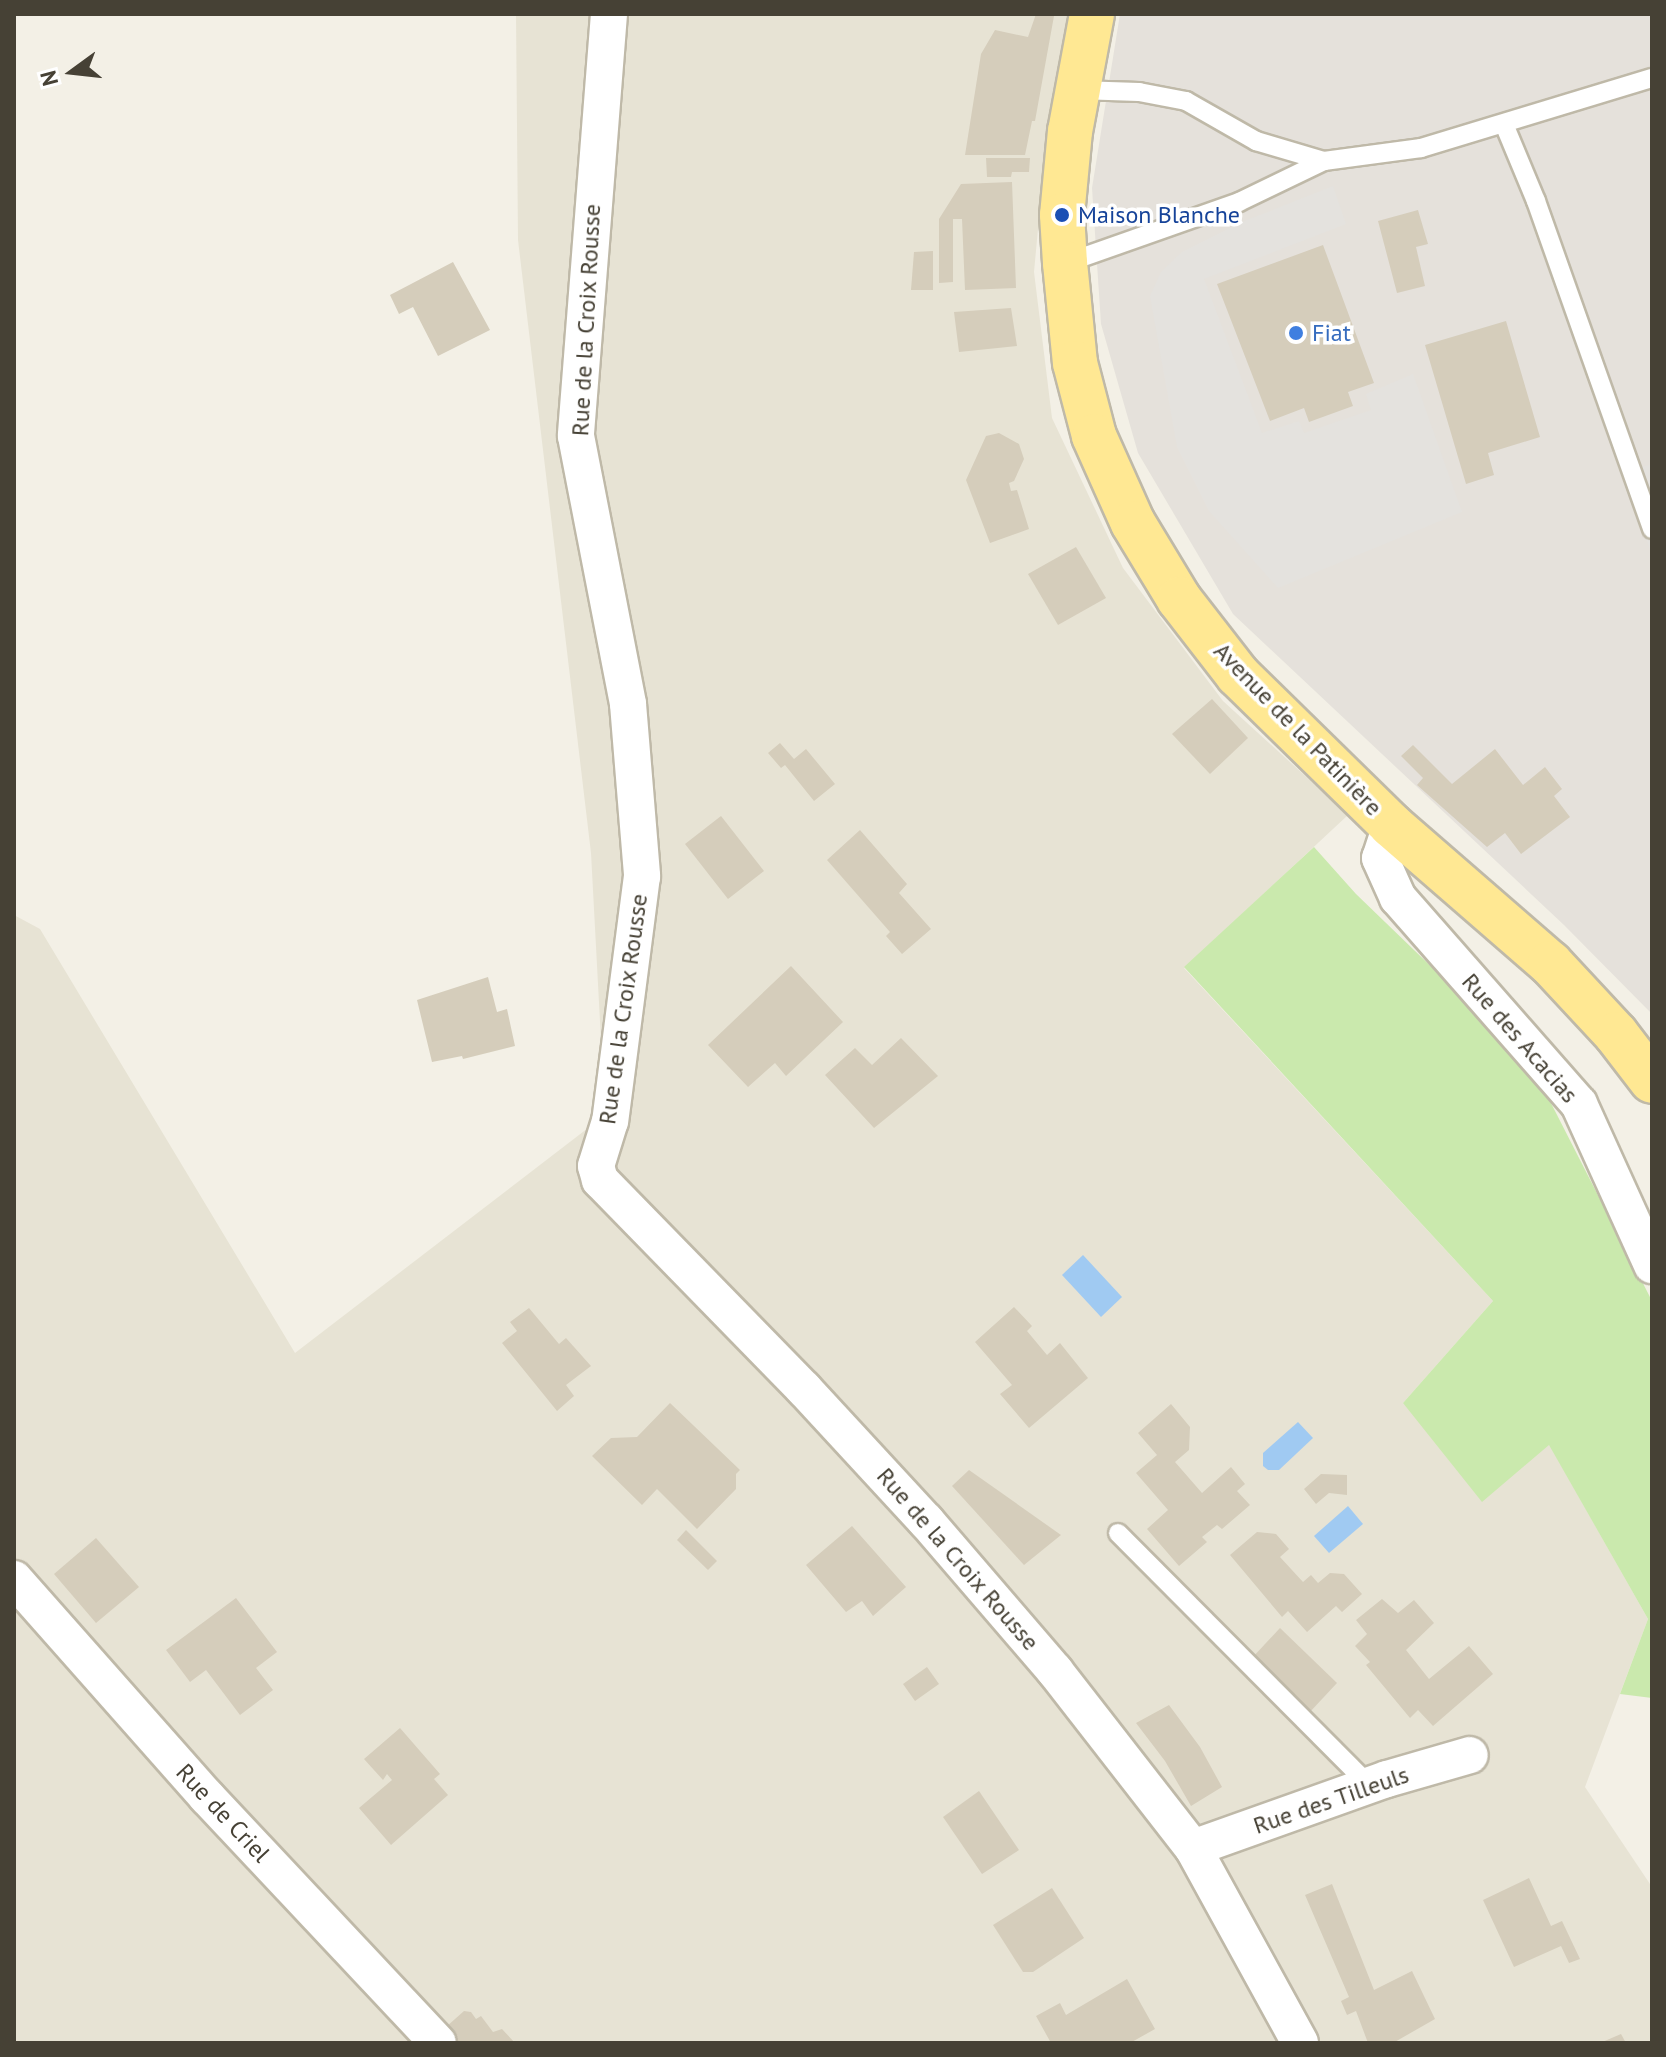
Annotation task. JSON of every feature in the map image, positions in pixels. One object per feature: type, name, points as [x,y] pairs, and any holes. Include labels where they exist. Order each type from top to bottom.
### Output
[{"type":"main road","name":"Avenue de la Patinière","points":[[1092,14],[1078,90],[1062,215],[1065,263],[1075,363],[1094,436],[1133,523],[1179,599],[1238,675],[1391,825],[1550,963],[1616,1034],[1652,1081]]},
{"type":"street","name":"Rue de la Croix Rousse","points":[[609,14],[576,436],[628,704],[642,876],[610,1121],[596,1166],[600,1180],[804,1389],[926,1521],[1055,1671],[1193,1848],[1300,2043]]},
{"type":"street","name":"Rue des Acacias","points":[[1391,825],[1380,858],[1398,898],[1579,1104],[1652,1265]]},
{"type":"street","name":"Rue de Criel","points":[[14,1579],[207,1797],[438,2043]]},
{"type":"street","name":"Rue des Tilleuls","points":[[1193,1848],[1369,1785],[1470,1755]]},
{"type":"lane","points":[[1065,263],[1239,202],[1324,161],[1421,148],[1652,78]]},
{"type":"lane","points":[[1078,90],[1139,92],[1186,101],[1256,141],[1324,161]]},
{"type":"lane","points":[[1504,124],[1536,201],[1645,493],[1652,529]]},
{"type":"lane","points":[[1118,1533],[1369,1785]]},
{"type":"shaded area","points":[[516,14],[1070,14],[1048,122],[1034,272],[1052,418],[1123,568],[1223,701],[1348,815],[1184,968],[1493,1301],[1403,1403],[1549,1444],[1648,1619],[1585,1787],[1652,1887],[1652,2043],[14,2043],[14,915],[40,929],[295,1353],[605,1115],[591,853],[518,240]]},
{"type":"shaded area","points":[[1120,14],[1652,14],[1652,1014],[1564,925],[1233,614],[1138,453],[1101,324],[1092,188]]},
{"type":"shaded area","points":[[1333,186],[1346,224],[1204,279],[1262,433],[1299,421],[1304,433],[1371,410],[1366,394],[1413,374],[1462,512],[1278,588],[1209,511],[1177,447],[1150,296],[1161,272],[1182,252],[1242,222]]},
{"type":"shaded area","points":[[1652,464],[1652,555],[1623,473]]},
{"type":"green space","points":[[1314,847],[1356,894],[1530,1062],[1652,1301],[1652,1698],[1620,1694],[1648,1619],[1549,1445],[1482,1502],[1403,1403],[1493,1301],[1184,967]]},
{"type":"water","points":[[1083,1255],[1122,1297],[1101,1317],[1062,1275]]},
{"type":"water","points":[[1298,1422],[1313,1438],[1279,1470],[1268,1470],[1263,1466],[1263,1453]]},
{"type":"water","points":[[1348,1506],[1363,1524],[1329,1553],[1314,1536]]},
{"type":"building","points":[[1036,14],[1054,16],[1035,121],[1032,121],[1025,155],[965,155],[981,54],[995,30],[1028,37]]},
{"type":"building","points":[[986,158],[1030,158],[1029,172],[1012,172],[1011,177],[987,177]]},
{"type":"building","points":[[1012,182],[1016,288],[965,290],[962,219],[953,219],[953,282],[939,283],[939,219],[961,184]]},
{"type":"building","points":[[1418,210],[1428,244],[1416,247],[1425,286],[1397,293],[1378,221]]},
{"type":"building","name":"Fiat","points":[[1323,245],[1374,383],[1348,392],[1353,406],[1309,422],[1304,408],[1270,421],[1217,284]]},
{"type":"building","points":[[933,251],[933,290],[911,290],[914,252]]},
{"type":"building","points":[[453,262],[490,330],[438,356],[413,307],[399,314],[390,295]]},
{"type":"building","points":[[1011,308],[1017,346],[959,352],[954,312]]},
{"type":"building","points":[[1506,321],[1540,437],[1488,453],[1494,475],[1466,484],[1425,345]]},
{"type":"building","points":[[999,433],[1019,444],[1024,459],[1014,481],[1009,483],[1011,491],[1017,490],[1029,529],[990,543],[966,480],[986,436]]},
{"type":"building","points":[[1076,547],[1106,598],[1058,625],[1028,574]]},
{"type":"building","points":[[1212,699],[1248,738],[1210,774],[1172,734]]},
{"type":"building","points":[[780,743],[794,759],[806,749],[835,784],[814,801],[785,765],[781,768],[768,753]]},
{"type":"building","points":[[1413,745],[1452,784],[1495,749],[1523,785],[1545,767],[1562,789],[1554,796],[1570,817],[1521,854],[1505,833],[1487,847],[1417,785],[1423,778],[1401,756]]},
{"type":"building","points":[[721,816],[764,871],[728,899],[685,844]]},
{"type":"building","points":[[860,830],[907,884],[899,893],[931,929],[902,954],[886,936],[890,932],[827,860]]},
{"type":"building","points":[[791,966],[843,1022],[786,1076],[775,1063],[748,1087],[708,1045]]},
{"type":"building","points":[[488,977],[497,1012],[507,1009],[515,1046],[463,1059],[462,1056],[432,1062],[417,1000]]},
{"type":"building","points":[[901,1038],[938,1076],[874,1128],[825,1075],[855,1048],[872,1065]]},
{"type":"building","points":[[1014,1307],[1032,1326],[1027,1331],[1047,1355],[1060,1343],[1088,1378],[1029,1428],[1000,1394],[1012,1385],[975,1342]]},
{"type":"building","points":[[529,1308],[559,1344],[566,1338],[591,1366],[566,1385],[574,1396],[557,1411],[502,1343],[517,1331],[510,1322]]},
{"type":"building","points":[[670,1403],[740,1470],[736,1474],[736,1489],[697,1529],[657,1489],[642,1505],[592,1456],[611,1438],[637,1437]]},
{"type":"building","points":[[1171,1404],[1190,1427],[1189,1450],[1175,1462],[1202,1493],[1231,1467],[1245,1484],[1237,1491],[1250,1505],[1222,1529],[1217,1525],[1202,1537],[1207,1542],[1179,1566],[1147,1529],[1168,1510],[1136,1473],[1157,1455],[1138,1433]]},
{"type":"building","points":[[969,1470],[1061,1535],[1024,1565],[952,1486]]},
{"type":"building","points":[[1321,1474],[1347,1475],[1347,1495],[1329,1493],[1316,1504],[1304,1489]]},
{"type":"building","points":[[852,1526],[906,1587],[873,1616],[862,1601],[846,1612],[806,1565]]},
{"type":"building","points":[[686,1530],[717,1561],[708,1570],[677,1540]]},
{"type":"building","points":[[1257,1532],[1276,1534],[1289,1549],[1280,1557],[1303,1582],[1311,1575],[1318,1583],[1330,1573],[1344,1574],[1362,1594],[1342,1612],[1336,1606],[1307,1632],[1288,1611],[1282,1617],[1230,1555]]},
{"type":"building","points":[[96,1538],[139,1587],[96,1623],[54,1574]]},
{"type":"building","points":[[236,1598],[277,1652],[256,1668],[273,1690],[240,1715],[206,1670],[190,1682],[166,1650]]},
{"type":"building","points":[[1382,1599],[1398,1613],[1414,1600],[1434,1623],[1406,1650],[1429,1679],[1469,1646],[1493,1674],[1433,1726],[1418,1710],[1410,1718],[1366,1665],[1370,1662],[1355,1646],[1367,1634],[1356,1620]]},
{"type":"building","points":[[1280,1628],[1337,1683],[1309,1713],[1252,1658]]},
{"type":"building","points":[[927,1667],[939,1684],[915,1701],[903,1684]]},
{"type":"building","points":[[1169,1705],[1200,1747],[1222,1787],[1191,1806],[1165,1761],[1136,1723]]},
{"type":"building","points":[[400,1728],[440,1774],[434,1779],[448,1795],[391,1845],[359,1808],[392,1780],[387,1774],[383,1780],[364,1759]]},
{"type":"building","points":[[979,1791],[1019,1850],[982,1874],[943,1817]]},
{"type":"building","points":[[1529,1878],[1551,1926],[1562,1921],[1580,1959],[1569,1963],[1561,1946],[1514,1967],[1483,1900]]},
{"type":"building","points":[[1332,1884],[1374,1990],[1412,1971],[1435,2019],[1393,2043],[1368,2043],[1356,2011],[1347,2015],[1341,2001],[1349,1997],[1305,1895]]},
{"type":"building","points":[[1052,1888],[1084,1938],[1033,1972],[1023,1972],[993,1925]]},
{"type":"building","points":[[1127,1979],[1155,2029],[1130,2043],[1051,2043],[1036,2016],[1060,2003],[1066,2015]]},
{"type":"building","points":[[464,2011],[471,2012],[476,2019],[481,2016],[493,2032],[502,2029],[515,2043],[460,2043],[446,2027]]},
{"type":"building","points":[[1621,2034],[1626,2043],[1600,2043]]},
{"type":"place","name":"Maison Blanche","points":[[1062,215]]},
{"type":"place","name":"Fiat","points":[[1296,333]]}]
